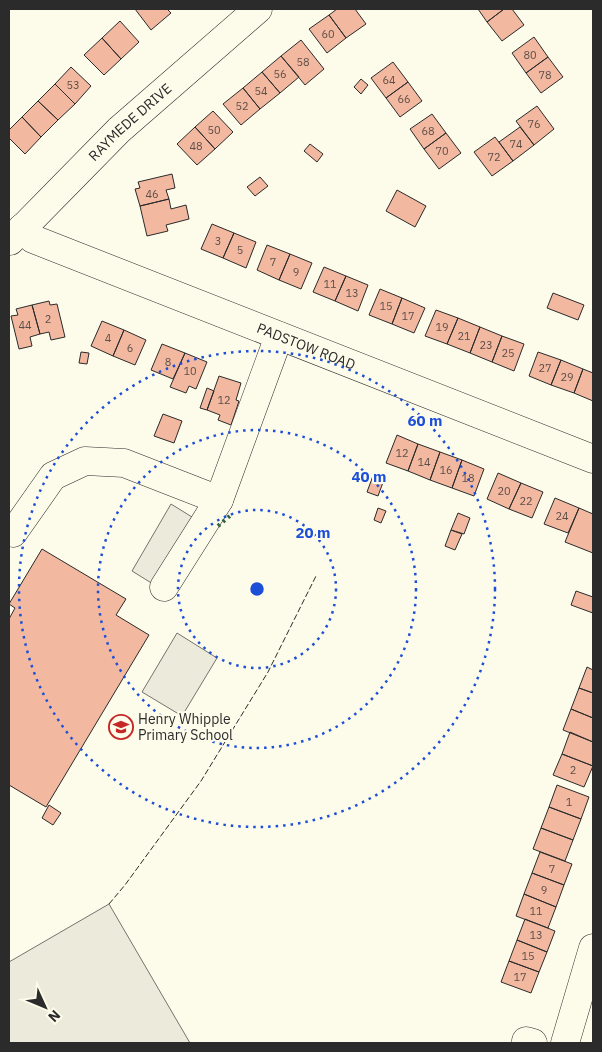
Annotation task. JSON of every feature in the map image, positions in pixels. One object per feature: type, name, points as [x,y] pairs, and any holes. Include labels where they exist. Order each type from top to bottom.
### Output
[{"type":"street","name":"RAYMEDE DRIVE","points":[[15,235],[119,130],[258,9]]},
{"type":"street","name":"PADSTOW ROAD","points":[[15,235],[33,239],[593,459]]},
{"type":"street","points":[[164,587],[219,500],[279,336]]},
{"type":"street","points":[[13,533],[52,476],[85,461],[124,463],[219,500]]},
{"type":"street","points":[[564,1043],[593,948]]},
{"type":"shaded area","points":[[171,504],[192,517],[153,584],[132,571]]},
{"type":"shaded area","points":[[177,633],[217,658],[182,716],[142,692]]},
{"type":"shaded area","points":[[109,904],[190,1043],[9,1043],[9,962]]},
{"type":"building","points":[[135,9],[167,9],[171,13],[151,30]]},
{"type":"building","points":[[337,9],[355,9],[366,24],[346,38],[329,15]]},
{"type":"building","points":[[478,9],[504,9],[487,22]]},
{"type":"building","points":[[504,9],[512,9],[524,25],[502,41],[487,22]]},
{"type":"building","points":[[329,15],[346,38],[327,53],[309,29]]},
{"type":"building","points":[[120,21],[139,42],[121,59],[102,38]]},
{"type":"building","points":[[534,37],[548,57],[526,73],[512,53]]},
{"type":"building","points":[[102,38],[121,59],[104,75],[84,55]]},
{"type":"building","points":[[301,40],[324,69],[305,85],[281,56]]},
{"type":"building","points":[[281,56],[299,77],[280,93],[262,72]]},
{"type":"building","points":[[548,57],[563,77],[541,93],[526,73]]},
{"type":"building","points":[[393,62],[408,82],[386,98],[371,78]]},
{"type":"building","points":[[71,67],[91,86],[75,104],[55,84]]},
{"type":"building","points":[[262,72],[280,93],[260,109],[243,88]]},
{"type":"building","points":[[361,79],[368,85],[361,94],[354,87]]},
{"type":"building","points":[[408,82],[422,101],[400,117],[386,98]]},
{"type":"building","points":[[55,84],[75,104],[58,120],[38,101]]},
{"type":"building","points":[[243,88],[260,109],[241,125],[223,104]]},
{"type":"building","points":[[38,101],[58,120],[41,137],[22,117]]},
{"type":"building","points":[[537,106],[554,129],[534,145],[516,121]]},
{"type":"building","points":[[213,111],[233,132],[215,149],[195,127]]},
{"type":"building","points":[[432,114],[446,133],[424,149],[410,129]]},
{"type":"building","points":[[22,117],[41,137],[25,154],[9,138],[9,130]]},
{"type":"building","points":[[195,127],[215,149],[197,165],[177,144]]},
{"type":"building","points":[[520,127],[534,145],[513,161],[499,142]]},
{"type":"building","points":[[446,133],[461,153],[439,169],[424,149]]},
{"type":"building","points":[[495,137],[513,161],[492,176],[474,152]]},
{"type":"building","points":[[310,144],[323,154],[317,162],[304,151]]},
{"type":"building","points":[[172,174],[175,188],[166,190],[169,199],[140,206],[135,189],[140,188],[138,182]]},
{"type":"building","points":[[260,177],[268,186],[255,196],[247,187]]},
{"type":"building","points":[[397,190],[426,206],[415,227],[386,211]]},
{"type":"building","points":[[169,199],[171,209],[186,205],[189,219],[166,225],[168,231],[147,236],[140,206]]},
{"type":"building","points":[[212,224],[234,233],[223,258],[201,249]]},
{"type":"building","points":[[234,233],[256,242],[246,268],[223,258]]},
{"type":"building","points":[[267,245],[290,254],[279,280],[257,270]]},
{"type":"building","points":[[290,254],[312,263],[301,289],[279,280]]},
{"type":"building","points":[[324,267],[346,276],[335,301],[313,292]]},
{"type":"building","points":[[346,276],[368,285],[358,311],[335,301]]},
{"type":"building","points":[[380,289],[402,298],[392,324],[369,315]]},
{"type":"building","points":[[553,293],[584,305],[578,320],[547,308]]},
{"type":"building","points":[[402,298],[425,308],[414,333],[392,324]]},
{"type":"building","points":[[49,301],[50,305],[57,304],[65,337],[51,340],[49,332],[40,334],[32,305]]},
{"type":"building","points":[[32,305],[40,334],[30,337],[32,346],[19,349],[11,316],[18,315],[16,309]]},
{"type":"building","points":[[436,310],[458,318],[447,344],[425,336]]},
{"type":"building","points":[[458,318],[480,327],[470,353],[447,344]]},
{"type":"building","points":[[102,321],[124,330],[113,356],[91,346]]},
{"type":"building","points":[[480,327],[502,336],[492,362],[470,353]]},
{"type":"building","points":[[124,330],[146,340],[135,365],[113,356]]},
{"type":"building","points":[[502,336],[524,344],[514,371],[492,362]]},
{"type":"building","points":[[162,344],[185,353],[173,379],[151,370]]},
{"type":"building","points":[[81,352],[89,353],[87,364],[79,363]]},
{"type":"building","points":[[538,352],[561,360],[551,385],[529,376]]},
{"type":"building","points":[[185,353],[207,362],[196,389],[189,386],[186,393],[170,387]]},
{"type":"building","points":[[561,360],[583,369],[574,393],[551,385]]},
{"type":"building","points":[[583,369],[593,373],[593,401],[574,393]]},
{"type":"building","points":[[219,376],[241,383],[236,400],[239,401],[231,425],[218,420],[220,415],[207,410]]},
{"type":"building","points":[[207,388],[214,391],[207,410],[200,408]]},
{"type":"building","points":[[163,414],[182,421],[174,443],[154,436]]},
{"type":"building","points":[[397,435],[418,444],[408,471],[386,463]]},
{"type":"building","points":[[418,444],[440,452],[430,480],[408,471]]},
{"type":"building","points":[[440,452],[462,460],[452,488],[430,480]]},
{"type":"building","points":[[462,460],[484,469],[474,496],[452,488]]},
{"type":"building","points":[[374,473],[385,477],[378,496],[367,492]]},
{"type":"building","points":[[498,473],[521,483],[509,509],[487,499]]},
{"type":"building","points":[[521,483],[543,492],[532,518],[509,509]]},
{"type":"building","points":[[555,498],[579,508],[568,533],[544,524]]},
{"type":"building","points":[[378,508],[386,511],[381,523],[374,520]]},
{"type":"building","points":[[579,508],[593,514],[593,553],[565,542]]},
{"type":"building","points":[[458,513],[470,518],[464,534],[451,530]]},
{"type":"building","points":[[451,530],[462,534],[455,550],[445,546]]},
{"type":"building","points":[[42,549],[126,599],[116,615],[149,635],[46,807],[9,785],[9,619],[15,608],[9,604]]},
{"type":"building","points":[[576,591],[593,597],[593,613],[571,605]]},
{"type":"building","points":[[587,667],[593,670],[593,693],[579,688]]},
{"type":"building","points":[[579,688],[593,693],[593,718],[571,709]]},
{"type":"building","points":[[571,709],[593,718],[593,742],[563,730]]},
{"type":"building","points":[[570,732],[593,742],[593,766],[562,754]]},
{"type":"building","points":[[562,754],[593,766],[584,787],[553,775]]},
{"type":"building","points":[[557,785],[589,797],[581,819],[549,807]]},
{"type":"building","points":[[49,805],[61,813],[53,825],[42,818]]},
{"type":"building","points":[[549,807],[581,819],[573,840],[541,828]]},
{"type":"building","points":[[541,828],[573,840],[565,861],[533,849]]},
{"type":"building","points":[[540,852],[572,864],[564,885],[532,873]]},
{"type":"building","points":[[532,873],[564,885],[556,907],[524,894]]},
{"type":"building","points":[[524,894],[556,907],[548,928],[516,916]]},
{"type":"building","points":[[525,919],[555,931],[547,952],[517,940]]},
{"type":"building","points":[[517,940],[547,952],[539,972],[509,961]]},
{"type":"building","points":[[509,961],[539,972],[531,993],[501,982]]},
{"type":"hedge","points":[[218,526],[232,514]]},
{"type":"fence","points":[[109,904],[201,781],[268,672],[316,576]]},
{"type":"place","name":"Henry Whipple Primary School","points":[[121,727]]}]
